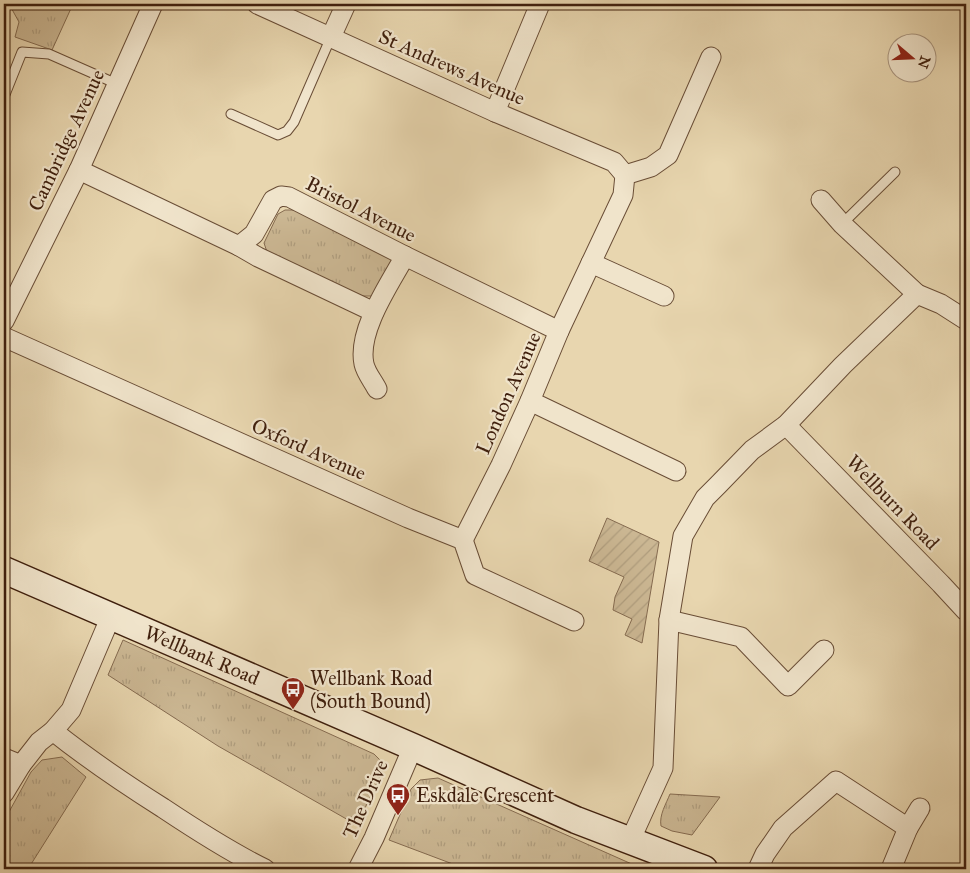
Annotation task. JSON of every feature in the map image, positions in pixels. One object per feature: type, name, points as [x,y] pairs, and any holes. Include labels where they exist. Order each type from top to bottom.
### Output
[{"type":"street","name":"Cambridge Avenue","points":[[4,321],[79,170],[153,4]]},
{"type":"street","name":"St Andrews Avenue","points":[[257,4],[495,112],[614,162],[625,175]]},
{"type":"street","points":[[331,37],[346,4]]},
{"type":"street","points":[[495,112],[540,4]]},
{"type":"street","points":[[625,175],[651,166],[668,156],[711,56]]},
{"type":"street","points":[[79,170],[374,312]]},
{"type":"street","name":"London Avenue","points":[[463,540],[501,465],[530,402],[559,331],[623,195],[625,175]]},
{"type":"street","name":"Bristol Avenue","points":[[239,246],[254,234],[273,200],[281,196],[289,197],[559,331]]},
{"type":"street","points":[[821,200],[842,224],[917,294],[941,304],[966,320]]},
{"type":"street","points":[[377,389],[364,365],[363,343],[374,312],[405,256]]},
{"type":"street","points":[[591,263],[664,296]]},
{"type":"street","points":[[630,840],[663,768],[669,620],[683,536],[705,498],[752,450],[786,425],[843,365],[917,294]]},
{"type":"street","name":"Oxford Avenue","points":[[4,337],[408,518],[463,540]]},
{"type":"street","points":[[530,402],[676,471]]},
{"type":"street","name":"Wellburn Road","points":[[786,425],[966,611]]},
{"type":"street","points":[[463,540],[475,575],[574,621]]},
{"type":"street","name":"Wellbank Road","points":[[4,570],[413,747],[576,820],[704,869]]},
{"type":"street","points":[[4,793],[12,761],[52,731],[71,710],[111,616]]},
{"type":"street","points":[[669,620],[741,637],[788,686],[824,650]]},
{"type":"street","points":[[52,731],[110,774],[259,868]]},
{"type":"street","name":"The Drive","points":[[358,869],[374,838],[413,747]]},
{"type":"street","points":[[758,869],[765,854],[783,828],[836,781],[908,828]]},
{"type":"street","points":[[891,869],[908,828],[920,808]]},
{"type":"lane","points":[[230,114],[278,135],[287,131],[294,122],[331,37]]},
{"type":"lane","points":[[4,97],[22,52],[49,54],[117,84]]},
{"type":"lane","points":[[842,224],[895,172]]},
{"type":"green space","points":[[9,4],[73,4],[52,50],[15,37],[19,22]]},
{"type":"green space","points":[[285,210],[298,210],[392,259],[379,289],[372,296],[361,296],[269,253],[264,243],[278,214]]},
{"type":"green space","points":[[607,518],[659,542],[642,643],[625,635],[632,619],[613,610],[615,597],[624,577],[589,561]]},
{"type":"green space","points":[[123,640],[374,754],[383,763],[382,772],[357,825],[218,746],[108,675]]},
{"type":"green space","points":[[62,757],[86,777],[28,869],[4,869],[4,821],[31,772],[42,760]]},
{"type":"green space","points":[[438,778],[643,869],[466,869],[389,840],[411,789],[420,780]]},
{"type":"green space","points":[[670,794],[720,797],[692,835],[672,831],[661,826],[662,814]]},
{"type":"place","name":"Wellbank Road (South Bound)","points":[[293,710]]},
{"type":"place","name":"Eskdale Crescent","points":[[398,816]]}]
